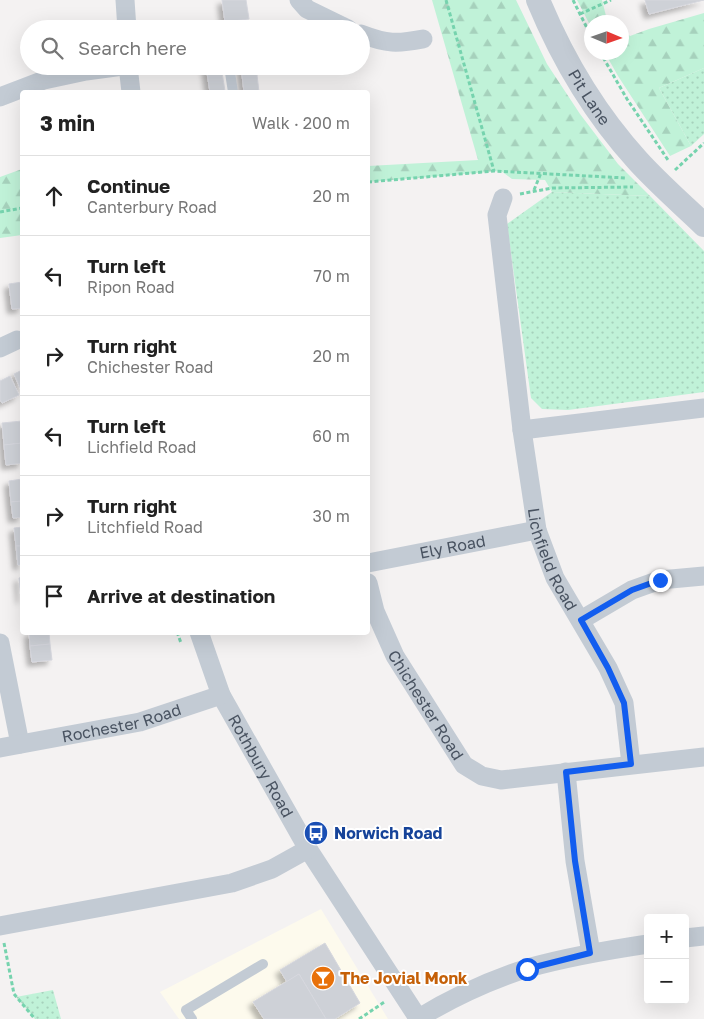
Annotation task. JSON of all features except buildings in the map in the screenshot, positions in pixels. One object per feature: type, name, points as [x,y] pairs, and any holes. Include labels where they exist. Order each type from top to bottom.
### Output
[{"type":"street","points":[[125,0],[126,20]]},
{"type":"street","points":[[299,0],[307,9],[330,20]]},
{"type":"street","name":"Pit Lane","points":[[538,0],[551,32],[602,116],[637,160],[667,176],[704,225]]},
{"type":"street","points":[[370,38],[398,44],[423,39]]},
{"type":"street","points":[[0,97],[44,80],[67,75]]},
{"type":"street","points":[[129,75],[131,90]]},
{"type":"street","name":"Lichfield Road","points":[[503,198],[497,215],[522,430],[537,530],[555,578],[608,668],[624,703],[631,764]]},
{"type":"street","points":[[522,430],[704,408]]},
{"type":"street","name":"Ely Road","points":[[370,563],[537,530]]},
{"type":"street","points":[[581,620],[632,590],[660,580],[704,576]]},
{"type":"street","name":"Chichester Road","points":[[370,591],[375,611],[395,656],[464,765],[482,776],[501,780],[704,757]]},
{"type":"street","name":"Rothbury Road","points":[[199,635],[221,695],[308,848],[418,1018]]},
{"type":"street","points":[[0,643],[20,744]]},
{"type":"street","name":"Rochester Road","points":[[0,748],[140,722],[221,695]]},
{"type":"street","points":[[566,772],[575,861],[590,953]]},
{"type":"street","points":[[0,926],[232,883],[272,869],[308,848]]},
{"type":"street","points":[[689,938],[704,936]]},
{"type":"street","points":[[418,1018],[473,990],[527,969],[590,953],[644,945]]},
{"type":"lane","points":[[230,75],[233,90]]},
{"type":"lane","points":[[192,1019],[186,1010],[263,964]]},
{"type":"path","points":[[446,0],[494,171]]},
{"type":"path","points":[[573,0],[584,22]]},
{"type":"path","points":[[580,14],[611,0]]},
{"type":"path","points":[[605,60],[660,149],[667,176]]},
{"type":"path","points":[[503,198],[552,188],[633,188],[667,176],[704,143]]},
{"type":"path","points":[[370,182],[494,171],[640,178],[667,176]]},
{"type":"path","points":[[501,171],[502,178]]},
{"type":"path","points":[[533,191],[541,173]]},
{"type":"path","points":[[0,212],[20,208]]},
{"type":"path","points":[[0,926],[14,994],[35,1019]]},
{"type":"path","points":[[359,1019],[401,991]]},
{"type":"shaded area","points":[[321,909],[388,1019],[179,1019],[160,992]]},
{"type":"green space","points":[[432,0],[516,0],[547,64],[580,114],[618,164],[650,196],[552,192],[545,180],[512,179],[501,171],[370,182],[370,166],[478,160]]},
{"type":"green space","points":[[577,0],[602,0],[606,15],[585,15]]},
{"type":"green space","points":[[704,13],[704,68],[659,88],[691,146],[670,156],[609,60],[629,60],[629,35]]},
{"type":"green space","points":[[704,68],[704,134],[691,146],[659,88]]},
{"type":"green space","points":[[20,170],[20,235],[0,238],[0,177]]},
{"type":"green space","points":[[552,192],[650,196],[704,251],[704,392],[568,410],[542,409],[531,398],[507,224]]},
{"type":"green space","points":[[53,990],[61,1019],[35,1019],[16,997]]},
{"type":"place","name":"Norwich Road","points":[[316,833]]},
{"type":"place","name":"The Jovial Monk","points":[[323,978]]},
{"type":"route","points":[[527,969],[590,953],[575,861],[566,772],[631,764],[624,703],[608,668],[581,620],[632,590],[660,580]]}]
